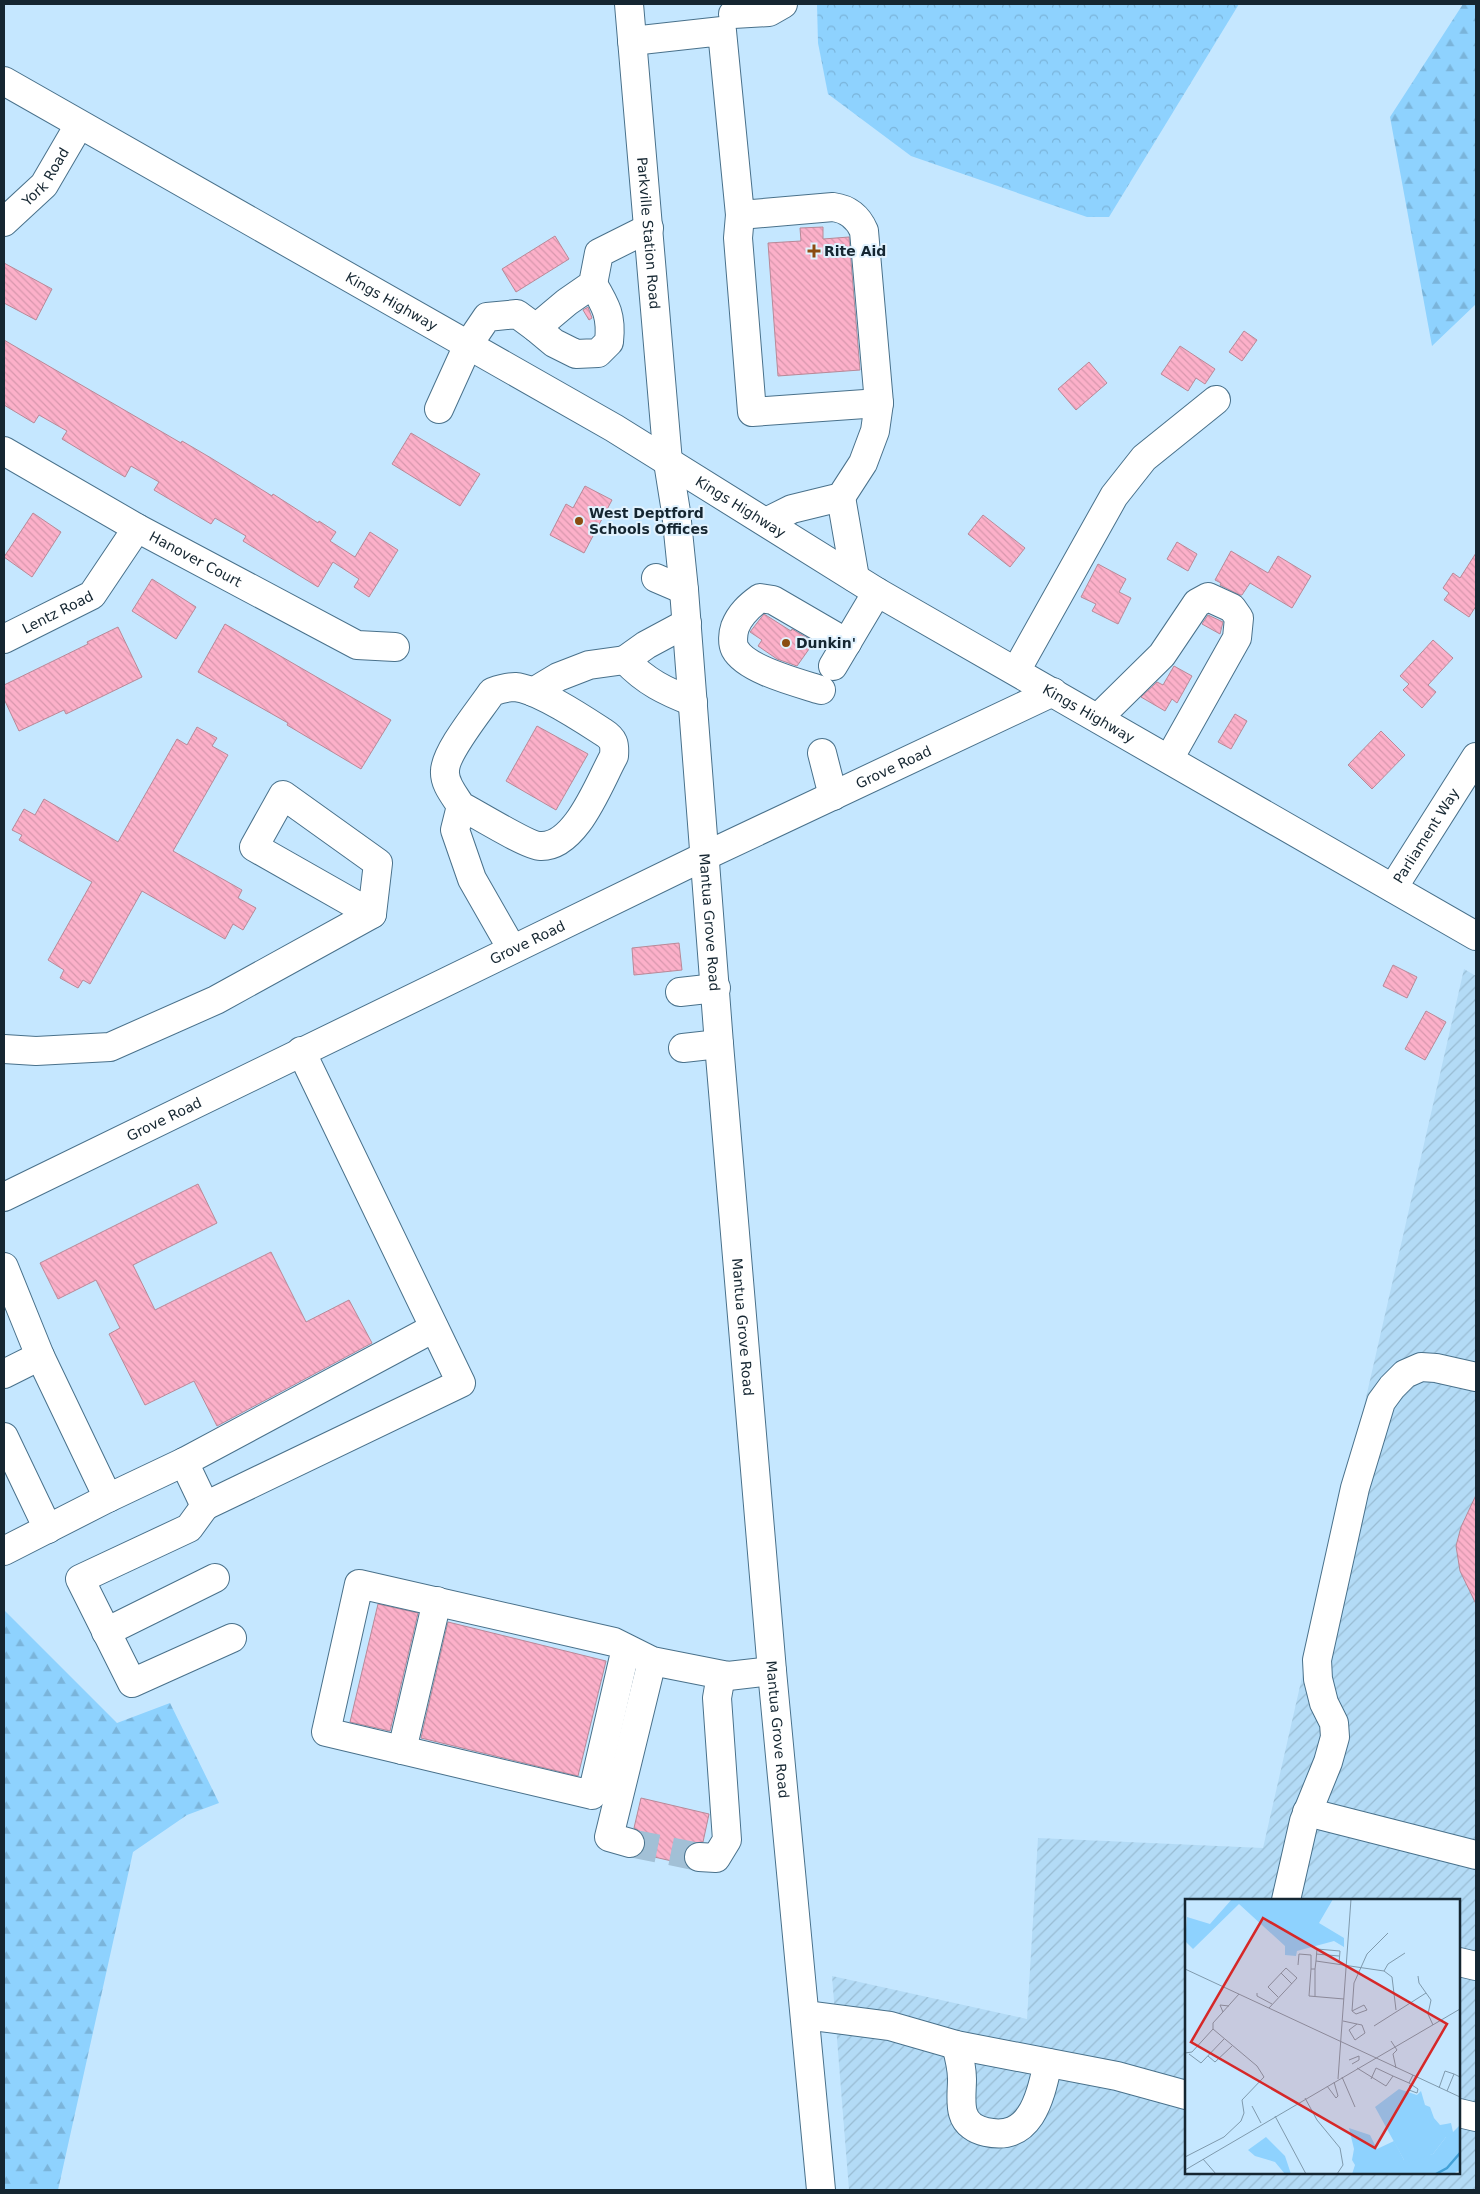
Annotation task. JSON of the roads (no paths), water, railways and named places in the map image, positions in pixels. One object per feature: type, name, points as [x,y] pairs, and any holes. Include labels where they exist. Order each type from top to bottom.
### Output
[{"type":"main road","name":"Parkville Station Road","points":[[629,4],[668,462]]},
{"type":"main road","points":[[632,41],[729,16],[769,12],[783,4]]},
{"type":"main road","points":[[729,16],[740,215],[738,238],[752,412],[879,403]]},
{"type":"main road","name":"Kings Highway","points":[[4,81],[614,428],[866,585],[1476,936]]},
{"type":"main road","name":"York Road","points":[[4,222],[44,185],[79,125]]},
{"type":"main road","points":[[740,215],[830,208],[842,209],[859,220],[864,231],[872,320],[879,403],[875,431],[863,463],[841,497],[792,509],[766,522]]},
{"type":"main road","points":[[439,409],[468,344],[487,317],[517,314],[554,342],[576,354],[598,353],[609,342],[611,326],[608,311],[593,284],[599,253],[649,228]]},
{"type":"main road","points":[[536,328],[593,284]]},
{"type":"main road","points":[[1016,671],[1114,496],[1144,458],[1216,400]]},
{"type":"main road","name":"Hanover Court","points":[[4,451],[137,528],[357,645],[395,647]]},
{"type":"main road","name":"Mantua Grove Road","points":[[668,462],[676,512],[687,623],[719,1044],[772,1671],[821,2190]]},
{"type":"main road","points":[[834,666],[847,643],[866,585],[841,497]]},
{"type":"main road","name":"Lentz Road","points":[[4,638],[92,595],[137,528]]},
{"type":"main road","points":[[656,578],[684,590]]},
{"type":"main road","points":[[1098,718],[1162,654],[1197,603],[1208,597],[1232,608],[1239,618],[1237,638],[1169,759]]},
{"type":"main road","points":[[821,690],[773,675],[741,656],[734,648],[733,633],[738,621],[747,607],[760,598],[773,600],[847,643]]},
{"type":"main road","points":[[533,692],[558,677],[589,666],[625,660],[646,645],[687,623]]},
{"type":"main road","points":[[625,660],[638,674],[661,690],[693,702]]},
{"type":"main road","points":[[502,688],[517,688],[533,692],[604,732],[615,745],[614,756],[576,826],[554,845],[538,846],[461,806],[450,790],[444,773],[448,757],[492,692],[502,688]]},
{"type":"main road","name":"Grove Road","points":[[4,1197],[705,856],[1053,692]]},
{"type":"main road","points":[[822,753],[834,796]]},
{"type":"main road","name":"Parliament Way","points":[[1393,888],[1476,757]]},
{"type":"main road","points":[[283,795],[378,863],[372,914],[254,847],[283,795]]},
{"type":"main road","points":[[461,806],[455,830],[472,879],[512,949]]},
{"type":"main road","points":[[4,1049],[36,1051],[110,1047],[216,1000],[372,914]]},
{"type":"main road","points":[[680,992],[716,988]]},
{"type":"main road","points":[[683,1048],[719,1044]]},
{"type":"main road","points":[[232,1638],[132,1683],[80,1579],[189,1528],[205,1506],[460,1383],[301,1051]]},
{"type":"main road","points":[[6,1280],[108,1498]]},
{"type":"main road","points":[[4,1551],[184,1462],[434,1328]]},
{"type":"main road","points":[[4,1374],[40,1356]]},
{"type":"main road","points":[[1286,1899],[1307,1812],[1328,1762],[1335,1737],[1334,1722],[1324,1703],[1318,1679],[1317,1660],[1356,1488],[1381,1402],[1405,1374],[1421,1367],[1436,1368],[1476,1377]]},
{"type":"main road","points":[[4,1438],[48,1529]]},
{"type":"main road","points":[[184,1462],[205,1506]]},
{"type":"main road","points":[[106,1632],[215,1578]]},
{"type":"main road","points":[[626,1648],[592,1795],[326,1732],[359,1584],[614,1642],[626,1648],[652,1661],[728,1676],[772,1671]]},
{"type":"main road","points":[[402,1750],[437,1601]]},
{"type":"main road","points":[[630,1843],[608,1837],[652,1661]]},
{"type":"main road","points":[[699,1857],[716,1858],[728,1840],[717,1698],[722,1675]]},
{"type":"main road","points":[[1307,1812],[1476,1855]]},
{"type":"main road","points":[[1460,1962],[1476,1966]]},
{"type":"main road","points":[[805,2014],[890,2026],[956,2045],[1117,2076],[1185,2095]]},
{"type":"main road","points":[[956,2045],[961,2071],[963,2114],[976,2130],[995,2134],[1012,2132],[1026,2123],[1042,2089],[1048,2063]]},
{"type":"main road","points":[[1460,2113],[1476,2117]]},
{"type":"tunnel","points":[[630,1843],[699,1857]]},
{"type":"place","name":"Rite Aid","points":[[814,251]]},
{"type":"place","name":"West Deptford Schools Offices","points":[[579,521]]},
{"type":"place","name":"Dunkin'","points":[[786,643]]}]
